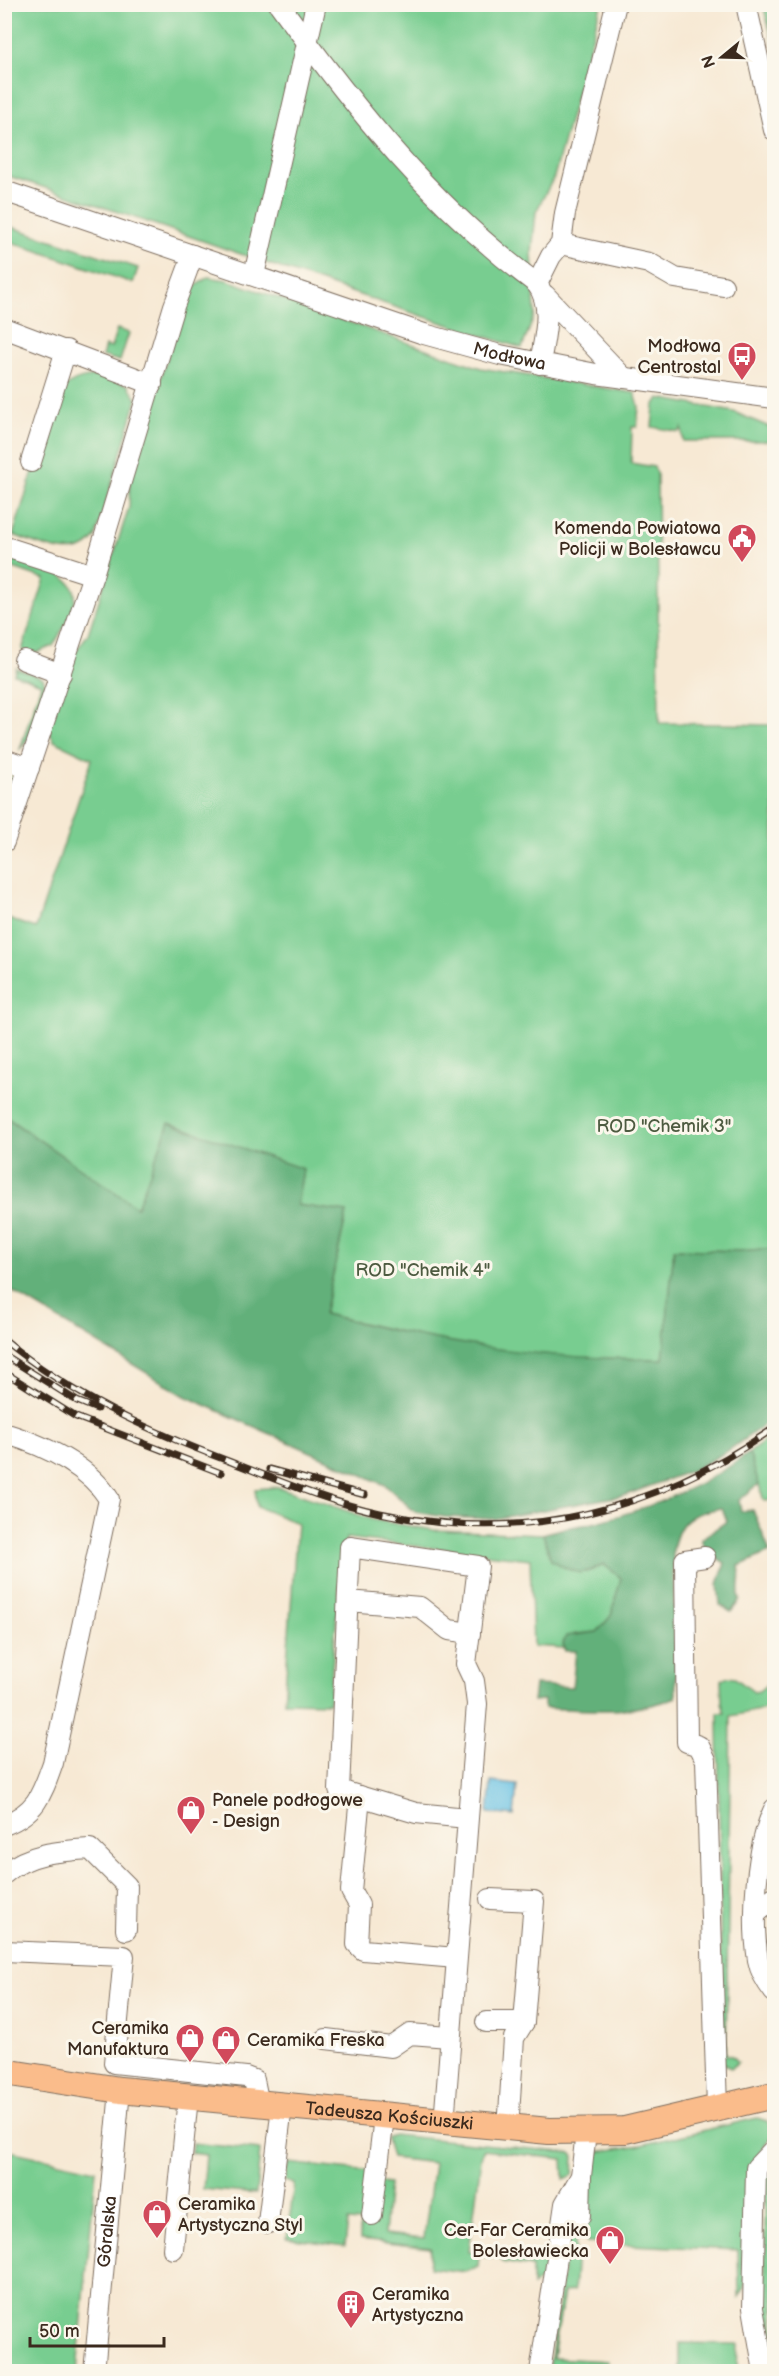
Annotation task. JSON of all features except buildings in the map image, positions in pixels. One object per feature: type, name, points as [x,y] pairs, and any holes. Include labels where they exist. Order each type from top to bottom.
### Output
[{"type":"main road","name":"Tadeusza Kościuszki","points":[[4,2072],[120,2090],[508,2129],[586,2132],[625,2130],[774,2095]]},
{"type":"street","points":[[279,4],[374,131],[415,176],[501,257],[541,290],[624,378]]},
{"type":"street","points":[[254,275],[316,4]]},
{"type":"street","points":[[540,364],[548,314],[541,290],[561,244],[565,213],[616,4]]},
{"type":"street","points":[[746,4],[774,130]]},
{"type":"street","name":"Modłowa","points":[[4,191],[424,334],[540,364],[774,398]]},
{"type":"street","points":[[561,244],[649,263],[675,278],[723,286]]},
{"type":"street","points":[[4,842],[93,575],[174,306],[193,255]]},
{"type":"street","points":[[4,328],[152,384]]},
{"type":"street","points":[[31,462],[66,350]]},
{"type":"street","points":[[9,548],[93,575]]},
{"type":"street","points":[[24,660],[61,674]]},
{"type":"street","points":[[4,759],[29,768]]},
{"type":"street","points":[[4,1433],[38,1443],[93,1478],[109,1499],[53,1763],[40,1798],[11,1818]]},
{"type":"street","points":[[444,2123],[477,1704],[474,1681],[466,1664],[478,1566],[350,1547],[339,1790],[416,1812],[467,1818]]},
{"type":"street","points":[[705,1557],[685,1560],[687,1742],[699,1746],[706,1760],[717,2108]]},
{"type":"street","points":[[348,1601],[420,1607],[449,1630],[470,1633]]},
{"type":"street","points":[[360,1796],[351,1891],[359,1905],[357,1944],[363,1950],[456,1958]]},
{"type":"street","points":[[774,1809],[768,1822],[760,1861],[756,1914],[758,1961],[767,1984],[774,1992]]},
{"type":"street","points":[[4,1874],[27,1860],[54,1851],[90,1849],[127,1886],[126,1930]]},
{"type":"street","points":[[756,1914],[774,1897]]},
{"type":"street","points":[[490,1899],[534,1901],[524,2022],[514,2038],[508,2129]]},
{"type":"street","points":[[4,1952],[124,1956],[114,2062],[246,2077],[254,2080],[270,2105],[268,2223]]},
{"type":"street","points":[[486,2022],[524,2022]]},
{"type":"street","points":[[326,2039],[391,2047],[410,2034],[449,2037]]},
{"type":"street","name":"Góralska","points":[[94,2372],[120,2090]]},
{"type":"street","points":[[173,2249],[188,2097]]},
{"type":"street","points":[[372,2215],[384,2117]]},
{"type":"street","points":[[580,2216],[581,2176],[586,2132]]},
{"type":"street","points":[[764,2372],[744,2309],[756,2168],[774,2150]]},
{"type":"street","points":[[540,2372],[565,2204],[581,2176]]},
{"type":"green space","points":[[4,5],[601,5],[554,177],[536,212],[532,253],[535,314],[522,348],[5,175]]},
{"type":"green space","points":[[763,5],[774,5],[774,46]]},
{"type":"green space","points":[[5,225],[138,268],[133,283],[5,240]]},
{"type":"green space","points":[[208,277],[227,280],[481,368],[635,393],[639,407],[637,427],[632,427],[631,463],[654,467],[657,473],[659,723],[774,725],[774,1248],[740,1251],[674,1249],[664,1359],[557,1357],[449,1343],[324,1314],[347,1213],[297,1205],[303,1169],[137,1208],[5,1116],[5,918],[36,928],[92,759],[54,741],[48,729],[71,658],[88,634],[129,507],[130,479],[170,348],[193,288]]},
{"type":"green space","points":[[117,329],[129,333],[120,361],[102,356],[105,346],[111,348]]},
{"type":"green space","points":[[101,376],[128,385],[137,399],[96,536],[88,545],[68,551],[13,535],[56,398],[70,383],[87,377]]},
{"type":"green space","points":[[659,398],[734,412],[774,429],[774,441],[683,441],[682,428],[679,432],[652,427],[654,406]]},
{"type":"green space","points":[[7,555],[50,569],[69,582],[74,590],[75,600],[72,612],[53,646],[34,654],[22,650],[45,579],[5,565]]},
{"type":"green space","points":[[16,668],[43,678],[45,685],[39,715],[30,736],[20,749],[41,684],[14,674]]},
{"type":"green space","points":[[5,769],[10,774],[13,785],[5,816]]},
{"type":"green space","points":[[4,1116],[137,1207],[169,1123],[303,1169],[297,1205],[347,1212],[324,1314],[451,1342],[576,1357],[663,1359],[674,1249],[740,1251],[774,1248],[774,1418],[726,1452],[693,1470],[626,1495],[494,1519],[445,1517],[415,1512],[385,1485],[185,1396],[5,1287]]},
{"type":"green space","points":[[774,1434],[774,1500],[764,1501],[749,1453]]},
{"type":"green space","points":[[749,1453],[759,1484],[739,1500],[741,1511],[753,1510],[770,1552],[739,1566],[740,1600],[731,1612],[720,1605],[718,1584],[725,1563],[706,1551],[701,1539],[727,1521],[722,1508],[694,1515],[678,1531],[673,1551],[676,1697],[645,1707],[611,1710],[544,1708],[544,1700],[533,1701],[535,1685],[572,1687],[576,1651],[565,1651],[563,1643],[566,1636],[597,1632],[611,1616],[621,1578],[603,1564],[595,1569],[582,1572],[565,1568],[551,1560],[543,1534],[593,1523],[654,1504],[713,1476]]},
{"type":"green space","points":[[278,1487],[373,1520],[434,1530],[543,1534],[551,1560],[565,1568],[582,1572],[595,1569],[603,1564],[621,1578],[611,1616],[597,1632],[575,1634],[563,1643],[565,1651],[564,1648],[533,1646],[530,1559],[346,1538],[341,1566],[329,1703],[284,1702],[297,1523],[257,1507],[255,1489]]},
{"type":"green space","points":[[728,1677],[735,1678],[754,1692],[759,1691],[771,1681],[774,1683],[774,1707],[731,1716],[726,2055],[733,2056],[738,2062],[731,2068],[722,2064],[718,1713],[725,1713],[721,1680]]},
{"type":"green space","points":[[757,2118],[767,2121],[774,2133],[753,2162],[745,2287],[739,2297],[738,2250],[587,2243],[590,2153],[641,2145]]},
{"type":"green space","points":[[393,2135],[571,2153],[574,2156],[573,2175],[564,2179],[563,2159],[483,2150],[481,2159],[469,2251],[551,2261],[550,2274],[532,2286],[532,2267],[502,2262],[502,2258],[479,2256],[478,2266],[466,2272],[429,2268],[431,2248],[360,2240],[360,2222],[348,2221],[345,2246],[287,2238],[294,2184],[285,2181],[288,2163],[370,2172],[370,2181],[389,2183],[384,2234],[424,2238],[434,2163],[392,2158],[387,2139]]},
{"type":"green space","points":[[192,2143],[260,2150],[256,2194],[203,2189],[206,2155],[191,2153]]},
{"type":"green space","points":[[5,2150],[96,2170],[77,2371],[5,2371]]},
{"type":"green space","points":[[772,2169],[774,2170],[774,2347],[765,2323],[765,2179]]},
{"type":"green space","points":[[574,2213],[576,2266],[574,2291],[564,2292],[553,2358],[608,2361],[608,2371],[549,2372],[568,2233]]},
{"type":"green space","points":[[680,2343],[738,2344],[737,2371],[680,2371]]},
{"type":"water","points":[[491,1782],[517,1785],[514,1816],[488,1813]]},
{"type":"railway","points":[[4,1340],[29,1360],[84,1395],[171,1438],[323,1497],[380,1513],[434,1522],[486,1525],[537,1522],[586,1514],[635,1500],[682,1481],[729,1457],[774,1428]]},
{"type":"railway","points":[[4,1355],[77,1401],[97,1409]]},
{"type":"railway","points":[[4,1372],[76,1417],[221,1473]]},
{"type":"railway","points":[[269,1469],[365,1495]]},
{"type":"place","name":"Modłowa Centrostal","points":[[742,382]]},
{"type":"place","name":"Komenda Powiatowa Policji w Bolesławcu","points":[[742,564]]},
{"type":"place","name":"Panele podłogowe - Design","points":[[191,1836]]},
{"type":"place","name":"Ceramika Manufaktura","points":[[190,2064]]},
{"type":"place","name":"Ceramika Freska","points":[[226,2066]]},
{"type":"place","name":"Ceramika Artystyczna Styl","points":[[157,2240]]},
{"type":"place","name":"Cer-Far Ceramika Bolesławiecka","points":[[610,2266]]},
{"type":"place","name":"Ceramika Artystyczna","points":[[351,2330]]},
{"type":"park label","name":"ROD \"Chemik 3\"","points":[[664,1126]]},
{"type":"park label","name":"ROD \"Chemik 4\"","points":[[423,1270]]}]
